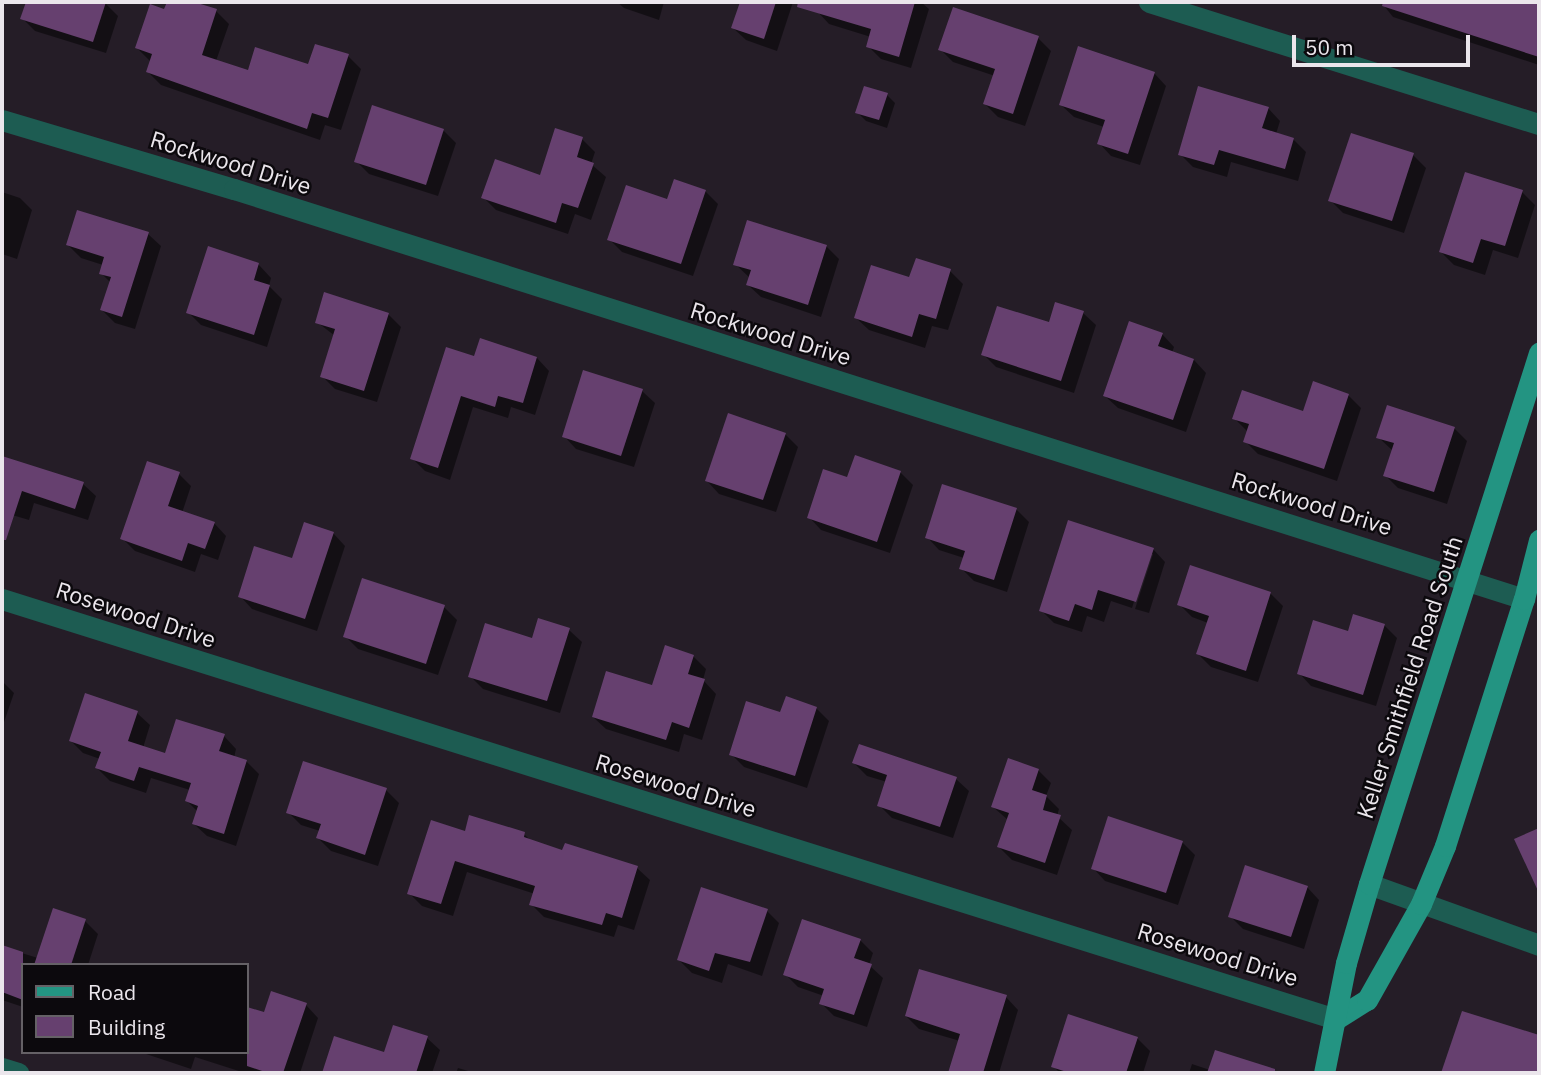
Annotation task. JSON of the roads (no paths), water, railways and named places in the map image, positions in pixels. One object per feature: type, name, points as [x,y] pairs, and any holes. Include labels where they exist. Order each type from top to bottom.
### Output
[{"type":"main road","name":"Keller Smithfield Road South","points":[[1324,1073],[1346,963],[1539,353]]},
{"type":"main road","points":[[1336,1019],[1367,1000],[1421,904],[1444,846],[1524,599],[1539,540]]},
{"type":"street","points":[[1149,2],[1539,124]]},
{"type":"street","name":"Rockwood Drive","points":[[2,120],[234,189],[1524,599]]},
{"type":"street","name":"Rosewood Drive","points":[[2,599],[1336,1019]]},
{"type":"street","points":[[1370,884],[1539,945]]},
{"type":"street","points":[[2,1068],[18,1073]]}]
